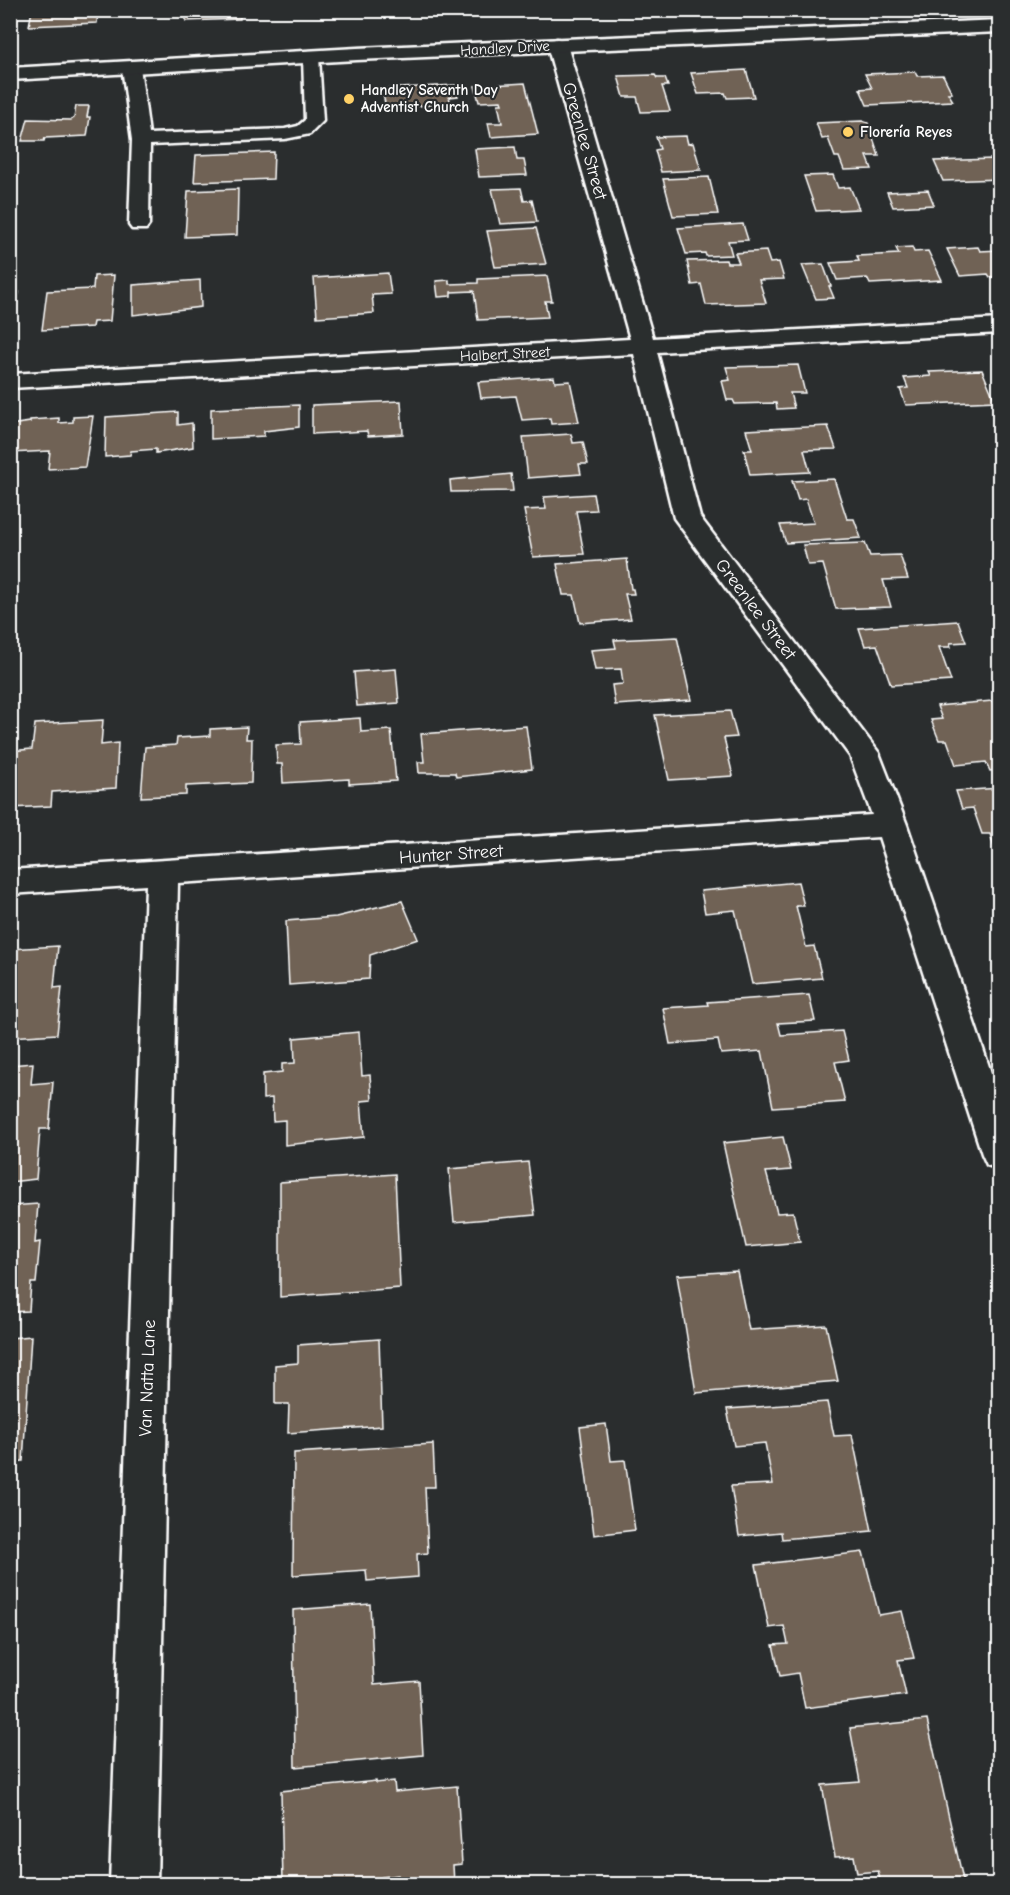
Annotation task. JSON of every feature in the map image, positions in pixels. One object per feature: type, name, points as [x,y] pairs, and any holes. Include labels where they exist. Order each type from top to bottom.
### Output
[{"type":"street","name":"Handley Drive","points":[[10,74],[557,45],[999,26]]},
{"type":"street","name":"Greenlee Street","points":[[557,45],[645,347],[687,518],[864,753],[891,825],[999,1154]]},
{"type":"street","name":"Halbert Street","points":[[10,381],[999,326]]},
{"type":"street","name":"Hunter Street","points":[[10,882],[891,825]]},
{"type":"street","name":"Van Natta Lane","points":[[133,1884],[162,872]]},
{"type":"lane","points":[[141,140],[285,134],[304,130],[314,121],[311,57]]},
{"type":"lane","points":[[131,67],[141,140],[139,225]]},
{"type":"building","points":[[32,10],[98,10],[97,23],[29,26]]},
{"type":"building","points":[[186,10],[240,10],[240,19],[186,21]]},
{"type":"building","points":[[746,70],[754,97],[727,98],[725,93],[698,94],[691,73]]},
{"type":"building","points":[[915,72],[917,76],[943,75],[952,93],[948,93],[953,101],[867,105],[860,89],[872,88],[865,74]]},
{"type":"building","points":[[655,75],[657,78],[665,78],[668,86],[662,86],[670,111],[641,112],[637,97],[624,97],[618,76]]},
{"type":"building","points":[[525,83],[538,134],[491,137],[488,123],[502,123],[498,104],[502,104],[501,101],[479,102],[475,86]]},
{"type":"building","points":[[455,85],[458,96],[449,97],[451,104],[386,108],[382,89]]},
{"type":"building","points":[[76,106],[89,106],[87,136],[22,141],[28,119],[71,120],[74,118]]},
{"type":"building","points":[[862,121],[868,123],[879,156],[867,156],[872,169],[844,170],[839,157],[835,157],[828,138],[822,139],[816,123]]},
{"type":"building","points":[[686,136],[688,144],[693,143],[701,170],[661,172],[655,150],[660,149],[656,137]]},
{"type":"building","points":[[515,147],[517,160],[524,160],[527,175],[479,177],[475,149]]},
{"type":"building","points":[[274,152],[273,179],[194,182],[196,155]]},
{"type":"building","points":[[993,159],[1000,173],[1000,179],[943,181],[934,161]]},
{"type":"building","points":[[833,175],[838,188],[850,187],[859,209],[816,211],[804,176]]},
{"type":"building","points":[[709,177],[718,214],[673,216],[663,179]]},
{"type":"building","points":[[521,188],[524,201],[532,200],[537,222],[500,224],[492,189]]},
{"type":"building","points":[[238,189],[237,235],[185,237],[188,191]]},
{"type":"building","points":[[928,190],[934,205],[893,207],[887,192]]},
{"type":"building","points":[[743,224],[748,240],[728,241],[732,255],[686,254],[678,228]]},
{"type":"building","points":[[536,228],[546,264],[495,267],[487,231]]},
{"type":"building","points":[[912,247],[914,252],[928,251],[942,280],[870,284],[867,278],[837,280],[830,263],[859,261],[857,256],[899,254],[896,248]]},
{"type":"building","points":[[978,247],[980,251],[1000,250],[1000,277],[990,277],[988,274],[960,276],[947,249]]},
{"type":"building","points":[[766,251],[770,263],[779,262],[784,279],[759,280],[766,303],[706,305],[701,284],[692,285],[687,261],[726,260],[727,263],[739,263],[735,253]]},
{"type":"building","points":[[823,264],[834,298],[816,299],[802,265]]},
{"type":"building","points":[[388,273],[391,294],[372,295],[374,313],[317,317],[314,278]]},
{"type":"building","points":[[114,275],[110,321],[93,322],[92,327],[42,330],[47,291],[93,289],[94,276]]},
{"type":"building","points":[[547,276],[552,301],[545,301],[548,317],[478,320],[474,291],[451,292],[451,296],[438,297],[436,281],[449,280],[449,284],[478,283],[478,279]]},
{"type":"building","points":[[200,280],[201,307],[133,315],[133,285]]},
{"type":"building","points":[[19,292],[11,334],[10,334],[10,293]]},
{"type":"building","points":[[798,365],[805,393],[790,393],[794,408],[777,409],[776,403],[735,404],[733,400],[727,400],[722,381],[730,380],[726,367]]},
{"type":"building","points":[[982,370],[995,401],[906,405],[900,389],[908,388],[904,378],[931,376],[929,372]]},
{"type":"building","points":[[554,377],[555,382],[570,381],[579,422],[551,424],[550,418],[522,420],[516,396],[481,398],[478,382]]},
{"type":"building","points":[[401,401],[403,434],[368,436],[367,431],[312,434],[312,405]]},
{"type":"building","points":[[299,405],[299,427],[264,431],[264,436],[211,439],[211,409]]},
{"type":"building","points":[[178,412],[178,425],[192,423],[193,447],[156,453],[156,449],[131,451],[130,455],[105,457],[106,417]]},
{"type":"building","points":[[93,416],[85,467],[48,469],[50,451],[10,453],[10,425],[30,422],[30,420],[59,418],[59,423],[73,422],[73,417]]},
{"type":"building","points":[[828,426],[836,449],[804,450],[810,472],[750,475],[744,450],[752,450],[746,430]]},
{"type":"building","points":[[571,434],[573,443],[583,442],[588,464],[579,464],[581,474],[528,478],[523,437]]},
{"type":"building","points":[[511,474],[513,491],[451,492],[450,480]]},
{"type":"building","points":[[834,479],[847,519],[854,519],[861,538],[786,543],[780,525],[814,523],[806,499],[798,500],[792,481]]},
{"type":"building","points":[[593,494],[596,510],[576,511],[584,554],[533,557],[524,510],[546,509],[544,497]]},
{"type":"building","points":[[865,543],[870,556],[900,555],[908,579],[883,580],[891,607],[836,609],[823,564],[808,565],[803,545]]},
{"type":"building","points":[[627,559],[631,589],[634,594],[625,594],[631,619],[580,623],[574,595],[563,595],[557,564]]},
{"type":"building","points":[[958,621],[966,642],[950,643],[951,647],[939,647],[951,681],[891,685],[877,645],[865,646],[859,628]]},
{"type":"building","points":[[677,637],[691,700],[615,705],[612,685],[623,684],[621,669],[595,670],[591,650],[616,648],[614,640]]},
{"type":"building","points":[[396,669],[399,703],[357,706],[354,672]]},
{"type":"building","points":[[992,701],[1000,719],[1000,770],[990,771],[986,762],[956,765],[947,740],[939,740],[931,720],[942,719],[937,706]]},
{"type":"building","points":[[730,711],[737,737],[724,738],[733,776],[669,780],[655,715]]},
{"type":"building","points":[[360,718],[361,732],[391,730],[396,781],[349,784],[349,779],[283,783],[282,764],[277,764],[276,745],[301,744],[300,722]]},
{"type":"building","points":[[103,720],[101,745],[118,743],[116,788],[52,792],[51,806],[10,808],[10,751],[32,749],[35,724]]},
{"type":"building","points":[[526,726],[532,769],[456,777],[455,773],[419,773],[418,762],[424,762],[421,734]]},
{"type":"building","points":[[247,727],[246,739],[252,739],[251,783],[186,786],[186,795],[141,797],[145,747],[176,745],[177,738],[210,736],[210,729]]},
{"type":"building","points":[[1000,788],[1000,854],[996,854],[990,834],[982,834],[973,808],[962,809],[956,791]]},
{"type":"building","points":[[798,882],[804,906],[796,906],[806,947],[814,946],[822,978],[752,984],[735,910],[705,913],[701,891]]},
{"type":"building","points":[[402,901],[418,939],[370,955],[369,979],[289,985],[286,921],[336,917]]},
{"type":"building","points":[[58,946],[54,988],[62,987],[57,1034],[10,1037],[10,949]]},
{"type":"building","points":[[809,995],[815,1021],[778,1023],[781,1035],[842,1031],[849,1060],[835,1062],[845,1102],[773,1107],[762,1051],[721,1054],[718,1040],[670,1044],[663,1008],[708,1005],[707,1002]]},
{"type":"building","points":[[359,1032],[362,1076],[370,1075],[372,1100],[361,1101],[364,1137],[285,1145],[285,1120],[273,1121],[272,1098],[263,1099],[263,1074],[282,1072],[282,1064],[295,1063],[294,1038]]},
{"type":"building","points":[[33,1063],[31,1084],[53,1082],[49,1129],[40,1129],[36,1179],[10,1182],[10,1065]]},
{"type":"building","points":[[783,1137],[791,1170],[766,1172],[777,1213],[793,1212],[800,1242],[746,1247],[723,1143]]},
{"type":"building","points":[[528,1162],[535,1215],[454,1222],[449,1169]]},
{"type":"building","points":[[395,1174],[400,1288],[280,1297],[280,1182]]},
{"type":"building","points":[[38,1204],[35,1243],[40,1242],[36,1283],[31,1283],[29,1311],[10,1312],[10,1206]]},
{"type":"building","points":[[737,1271],[749,1330],[826,1325],[838,1381],[696,1393],[677,1275]]},
{"type":"building","points":[[31,1336],[23,1461],[10,1462],[10,1338]]},
{"type":"building","points":[[379,1339],[382,1426],[288,1433],[289,1404],[275,1404],[275,1365],[298,1363],[298,1345]]},
{"type":"building","points":[[827,1402],[834,1436],[852,1435],[872,1531],[782,1539],[781,1532],[739,1536],[731,1486],[773,1484],[765,1443],[734,1446],[727,1409]]},
{"type":"building","points":[[606,1424],[611,1461],[625,1460],[635,1530],[594,1535],[580,1427]]},
{"type":"building","points":[[433,1444],[435,1487],[425,1487],[428,1553],[417,1554],[418,1577],[367,1581],[366,1570],[293,1575],[294,1453]]},
{"type":"building","points":[[10,1543],[14,1543],[10,1602]]},
{"type":"building","points":[[863,1552],[879,1615],[902,1611],[914,1658],[898,1660],[906,1695],[805,1708],[798,1673],[780,1676],[773,1645],[788,1644],[784,1626],[769,1628],[756,1565]]},
{"type":"building","points":[[370,1604],[374,1685],[419,1681],[423,1755],[295,1767],[293,1610]]},
{"type":"building","points":[[927,1720],[964,1884],[881,1884],[878,1871],[857,1873],[854,1856],[835,1857],[822,1785],[860,1782],[850,1728]]},
{"type":"building","points":[[376,1781],[376,1783],[394,1781],[395,1792],[457,1786],[462,1864],[453,1865],[454,1884],[399,1884],[398,1875],[382,1877],[382,1884],[283,1884],[281,1791]]},
{"type":"place","name":"Handley Seventh Day Adventist Church","points":[[349,99]]},
{"type":"place","name":"Florería Reyes","points":[[848,132]]}]
